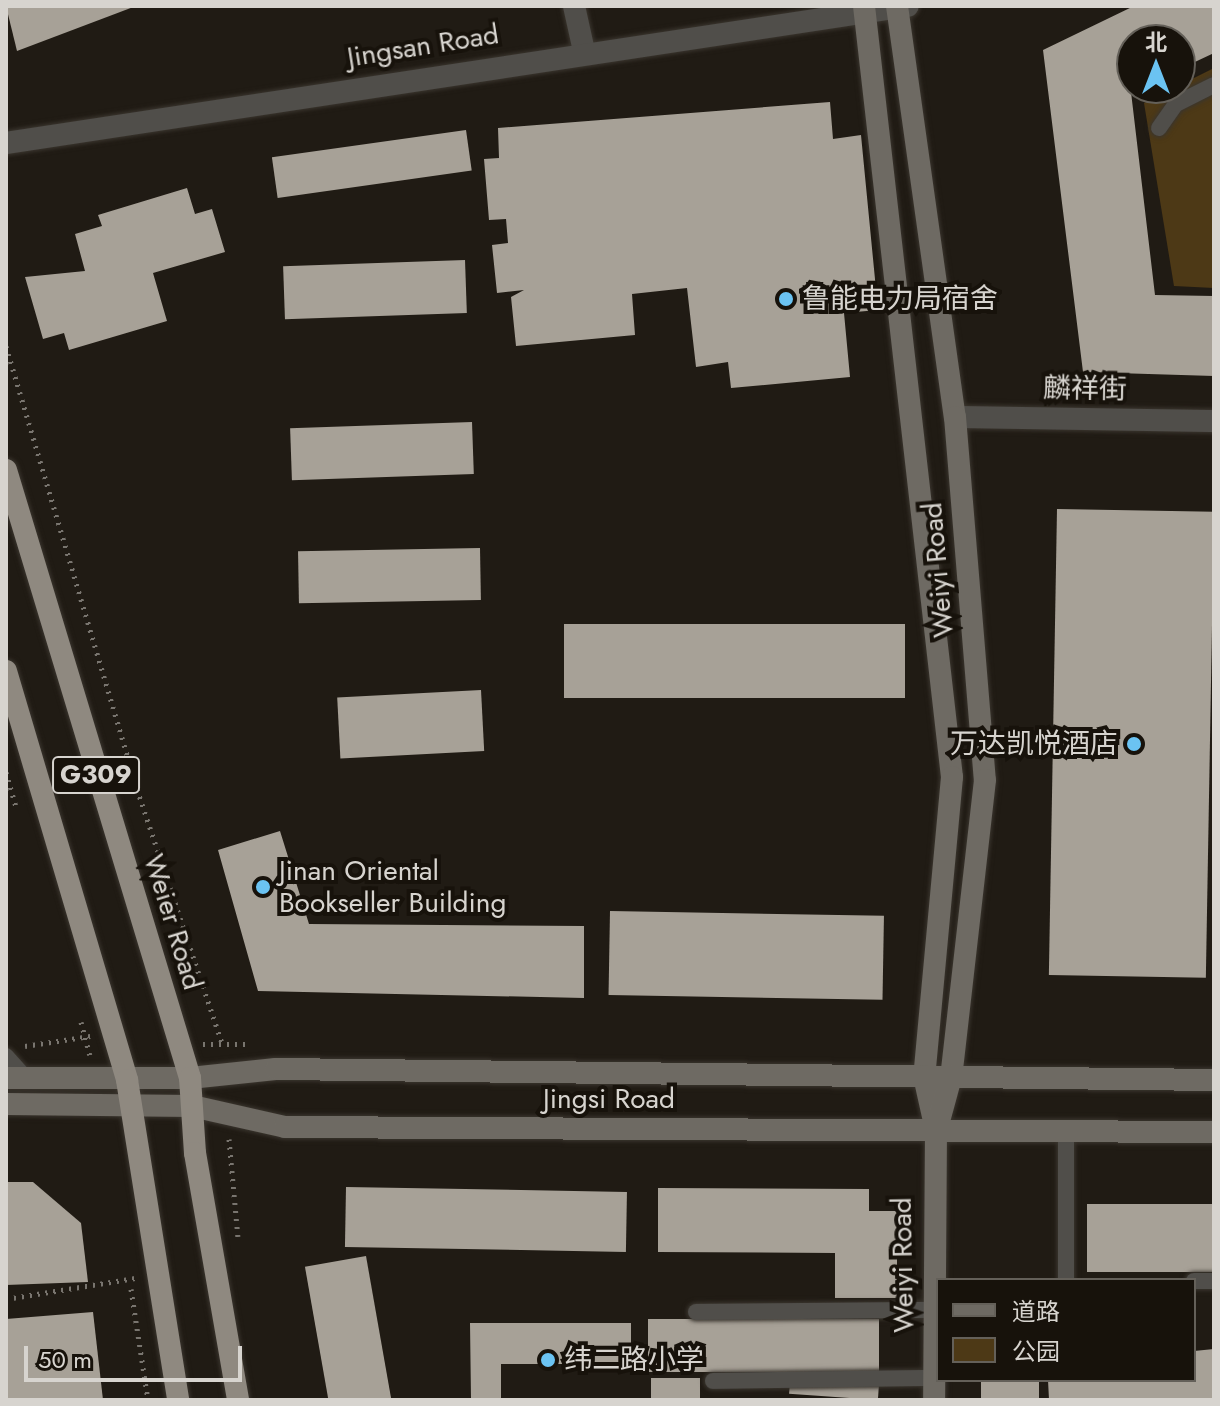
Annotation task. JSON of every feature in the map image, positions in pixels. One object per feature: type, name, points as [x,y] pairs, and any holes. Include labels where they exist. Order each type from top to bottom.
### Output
[{"type":"highway","name":"Weier Road","points":[[6,470],[190,1078],[238,1400]]},
{"type":"highway","name":"G309","points":[[6,671],[127,1080],[178,1400]]},
{"type":"main road","name":"Weiyi Road","points":[[901,8],[955,417],[985,780],[951,1077],[936,1130]]},
{"type":"main road","name":"Weiyi Road","points":[[864,10],[952,777],[924,1076],[936,1130],[934,1389]]},
{"type":"main road","name":"Jingsi Road","points":[[16,1078],[190,1078],[276,1069],[1214,1080]]},
{"type":"main road","name":"Jingsi Road","points":[[6,1104],[192,1106],[285,1127],[1214,1132]]},
{"type":"street","points":[[574,6],[584,51]]},
{"type":"street","name":"Jingsan Road","points":[[6,143],[584,51],[864,10],[901,8]]},
{"type":"street","name":"麟祥街","points":[[955,417],[1214,421]]},
{"type":"lane","points":[[1159,128],[1176,104],[1214,85]]},
{"type":"lane","points":[[6,1056],[16,1078]]},
{"type":"lane","points":[[1066,1131],[1066,1278]]},
{"type":"lane","points":[[696,1312],[935,1310]]},
{"type":"lane","points":[[713,1381],[934,1389]]},
{"type":"path","points":[[6,1299],[159,1270]]},
{"type":"green space","points":[[1214,68],[1214,288],[1174,286],[1144,104],[1196,104],[1196,77]]},
{"type":"building","points":[[6,6],[136,6],[17,51]]},
{"type":"building","points":[[1134,6],[1214,6],[1214,53],[1196,61],[1196,24],[1116,24],[1116,104],[1132,104],[1155,295],[1214,296],[1214,376],[1083,372],[1043,50]]},
{"type":"building","points":[[830,102],[833,139],[861,135],[878,310],[844,313],[850,377],[731,388],[728,362],[696,367],[687,288],[632,294],[635,335],[516,346],[511,297],[524,290],[497,293],[492,245],[508,243],[506,219],[489,220],[484,159],[499,158],[498,128]]},
{"type":"building","points":[[466,130],[472,171],[278,198],[272,157]]},
{"type":"building","points":[[187,188],[195,214],[212,209],[225,252],[153,273],[167,321],[69,350],[64,333],[43,339],[25,277],[85,271],[75,234],[102,226],[98,215]]},
{"type":"building","points":[[465,260],[467,313],[285,319],[283,266]]},
{"type":"building","points":[[472,422],[474,474],[292,480],[290,428]]},
{"type":"building","name":"万达凯悦酒店","points":[[1057,509],[1214,512],[1206,978],[1049,975]]},
{"type":"building","points":[[480,548],[481,600],[299,603],[298,551]]},
{"type":"building","points":[[564,624],[905,624],[905,698],[564,698]]},
{"type":"building","points":[[481,690],[484,751],[340,758],[337,698]]},
{"type":"building","name":"Jinan Oriental Bookseller Building","points":[[280,831],[309,924],[584,926],[584,998],[258,991],[218,850]]},
{"type":"building","points":[[610,911],[884,916],[882,1000],[609,995]]},
{"type":"building","points":[[6,1182],[33,1182],[81,1223],[88,1282],[6,1285]]},
{"type":"building","points":[[346,1187],[627,1192],[626,1252],[345,1247]]},
{"type":"building","points":[[658,1188],[869,1189],[869,1211],[897,1211],[897,1298],[835,1298],[835,1253],[658,1252]]},
{"type":"building","points":[[1087,1204],[1214,1204],[1214,1272],[1087,1272]]},
{"type":"building","points":[[366,1256],[391,1400],[328,1400],[305,1267]]},
{"type":"building","points":[[93,1312],[103,1400],[6,1400],[6,1319]]},
{"type":"building","points":[[648,1319],[879,1319],[879,1372],[648,1372]]},
{"type":"building","points":[[470,1323],[631,1323],[631,1364],[501,1364],[501,1400],[471,1400]]},
{"type":"building","points":[[1214,1349],[1214,1400],[1049,1400],[1048,1382],[1196,1382],[1196,1351]]},
{"type":"building","points":[[651,1378],[700,1378],[700,1400],[651,1400]]},
{"type":"building","points":[[790,1378],[879,1384],[878,1400],[789,1394]]},
{"type":"building","points":[[981,1382],[1039,1382],[1039,1400],[981,1400]]},
{"type":"place","name":"鲁能电力局宿舍","points":[[786,299]]},
{"type":"place","name":"万达凯悦酒店","points":[[1134,744]]},
{"type":"place","name":"Jinan Oriental Bookseller Building","points":[[263,887]]},
{"type":"place","name":"纬二路小学","points":[[548,1360]]}]
